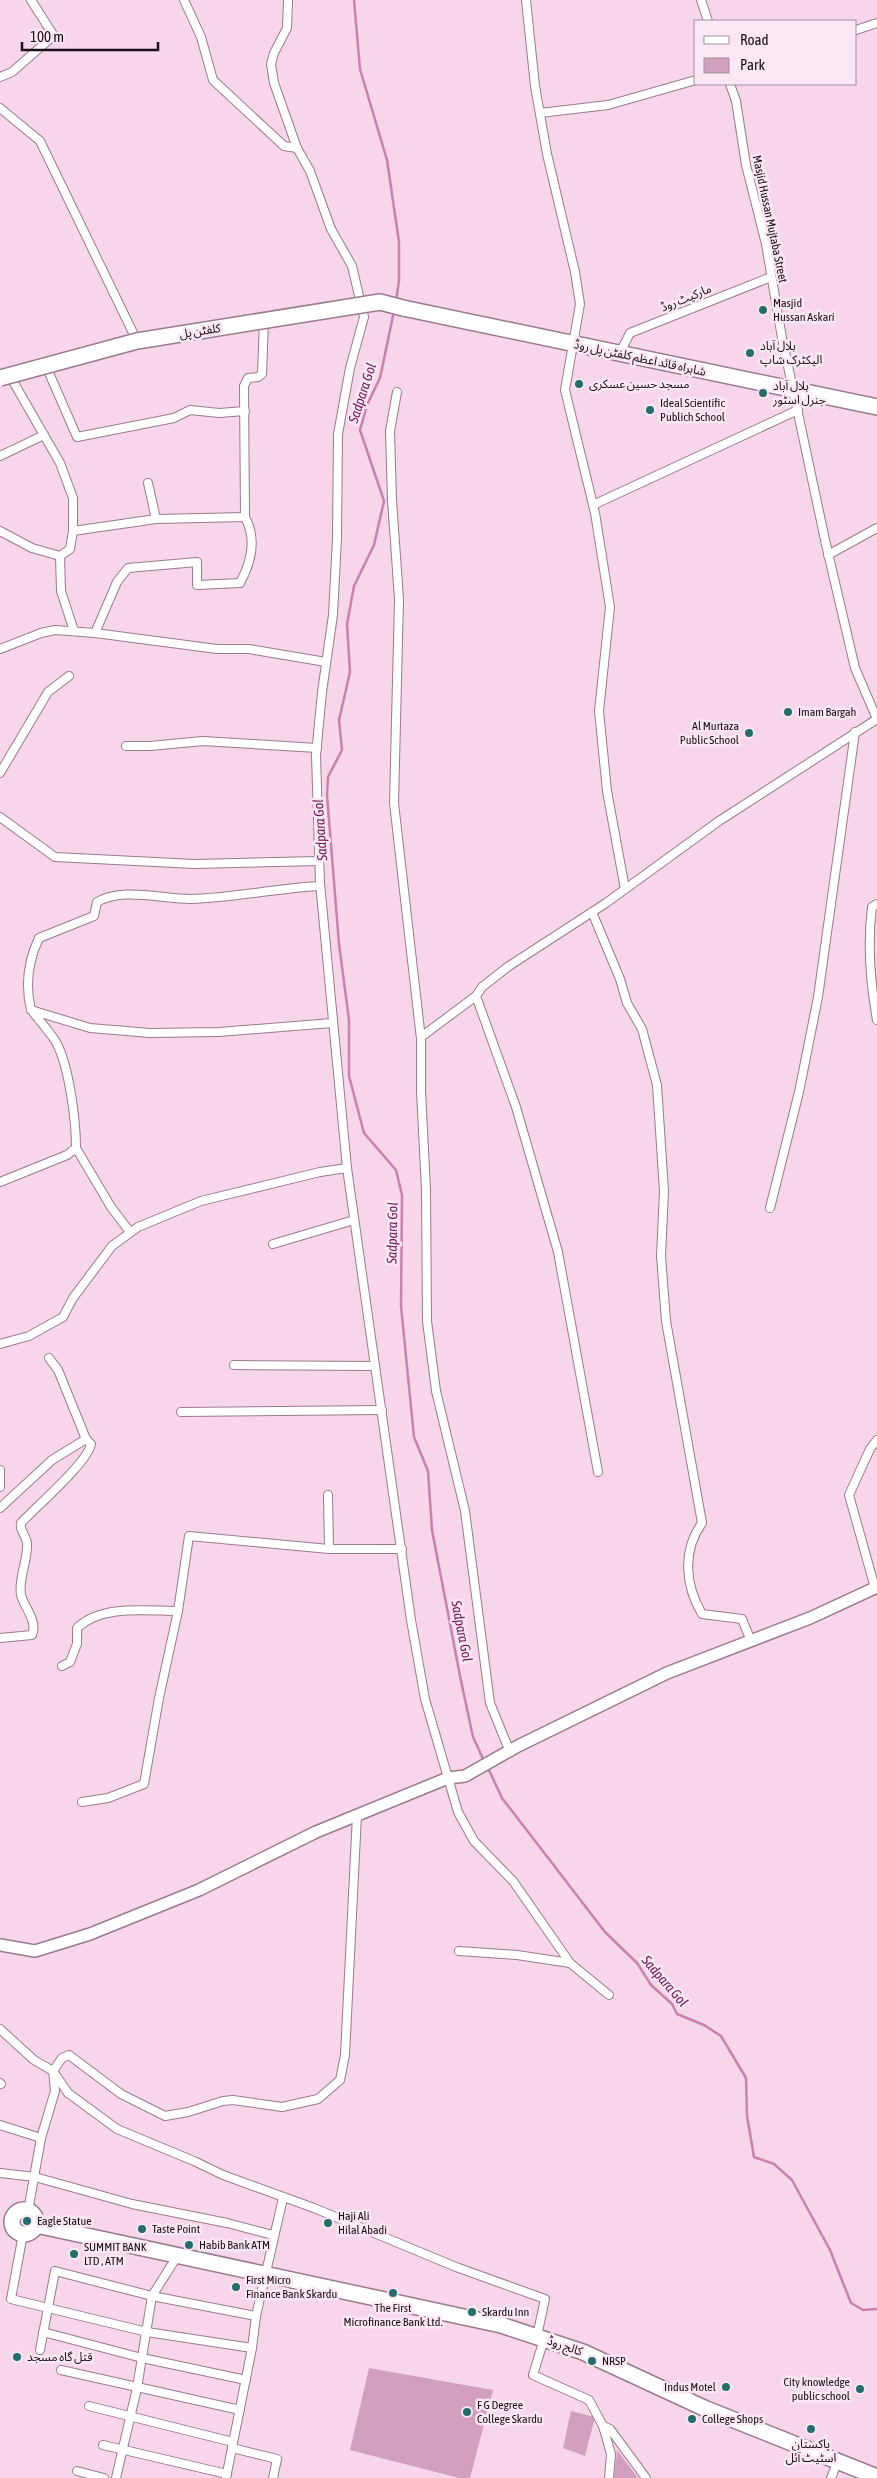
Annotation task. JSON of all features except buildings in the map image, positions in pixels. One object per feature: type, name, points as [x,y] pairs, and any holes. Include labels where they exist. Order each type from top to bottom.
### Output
[{"type":"highway","name":"کلفٹن پل","points":[[5,377],[136,341],[380,302],[403,308]]},
{"type":"highway","name":"شاہراہ قائد اعظم کلفٹن پل روڈ","points":[[403,308],[877,407]]},
{"type":"highway","points":[[20,2211],[28,2211],[34,2216],[36,2225],[29,2233],[23,2234],[14,2228],[6,2218],[20,2211]]},
{"type":"highway","name":"کالج روڈ","points":[[36,2225],[501,2325],[583,2352],[704,2408],[877,2477]]},
{"type":"main road","points":[[0,1946],[34,1951],[90,1934],[199,1890],[316,1832],[448,1778],[464,1776],[667,1673],[810,1618],[876,1587]]},
{"type":"street","points":[[0,77],[12,72],[52,37],[52,33],[31,0]]},
{"type":"street","points":[[184,0],[201,36],[213,80],[284,146],[297,148]]},
{"type":"street","points":[[288,0],[287,28],[274,53],[271,64],[274,83],[297,148],[310,170],[331,229],[352,266],[364,317],[350,368],[338,434],[337,538],[333,616],[317,748],[319,860],[332,1023],[347,1168],[411,1620],[426,1699],[458,1812],[474,1841],[513,1881],[570,1963],[609,1995]]},
{"type":"street","points":[[526,0],[540,113],[576,272],[580,304],[565,390],[593,505],[610,608],[599,711],[603,758],[625,890]]},
{"type":"street","points":[[701,0],[708,20]]},
{"type":"street","points":[[857,30],[877,23]]},
{"type":"street","points":[[540,113],[608,105],[694,81]]},
{"type":"street","name":"Masjid Hussan Mujtaba Street","points":[[730,85],[736,101],[746,165],[771,276],[828,555],[855,668],[877,719],[855,732]]},
{"type":"street","points":[[0,108],[40,141],[136,341]]},
{"type":"street","name":"مارکیٹ روڈ","points":[[620,353],[630,333],[771,276]]},
{"type":"street","points":[[95,633],[117,582],[128,568],[197,562],[197,585],[240,583],[249,568],[252,545],[250,527],[245,517],[244,386],[248,378],[258,377],[262,374],[264,320]]},
{"type":"street","points":[[46,366],[77,436],[174,418],[190,410],[219,413],[245,412]]},
{"type":"street","points":[[5,377],[44,435],[60,463],[73,498],[73,532],[70,549],[60,556]]},
{"type":"street","points":[[397,392],[390,431],[392,500],[399,599],[394,803],[421,1037],[428,1321],[436,1391],[465,1511],[490,1704],[507,1753]]},
{"type":"street","points":[[593,505],[798,410]]},
{"type":"street","points":[[0,456],[44,435]]},
{"type":"street","points":[[148,483],[156,519]]},
{"type":"street","points":[[73,532],[156,519],[245,517]]},
{"type":"street","points":[[828,555],[877,528]]},
{"type":"street","points":[[0,531],[32,548],[60,556]]},
{"type":"street","points":[[60,556],[61,591],[74,632]]},
{"type":"street","points":[[0,649],[41,633],[55,630],[95,633],[217,649],[248,649],[326,662]]},
{"type":"street","points":[[0,772],[48,692],[69,676]]},
{"type":"street","points":[[421,1037],[476,996],[482,987],[509,966],[625,890],[719,820],[855,732]]},
{"type":"street","points":[[770,1208],[800,1092],[818,997],[855,732]]},
{"type":"street","points":[[126,746],[150,746],[203,741],[317,748]]},
{"type":"street","points":[[0,817],[55,857],[195,864],[319,860]]},
{"type":"street","points":[[130,1232],[111,1207],[76,1148],[76,1128],[70,1090],[56,1043],[31,1010],[28,996],[28,972],[39,938],[94,916],[97,902],[106,897],[154,895],[190,899],[320,886]]},
{"type":"street","points":[[877,904],[872,907],[868,946],[870,977],[877,1020]]},
{"type":"street","points":[[592,912],[628,1003],[642,1029],[657,1084],[664,1191],[661,1256],[666,1321],[702,1523],[692,1537],[688,1554],[688,1577],[696,1606],[702,1614],[742,1619],[751,1641]]},
{"type":"street","points":[[476,996],[516,1108],[558,1252],[598,1472]]},
{"type":"street","points":[[31,1010],[90,1028],[150,1033],[219,1032],[332,1023]]},
{"type":"street","points":[[0,1182],[67,1155],[76,1148]]},
{"type":"street","points":[[0,1344],[29,1336],[63,1317],[73,1298],[112,1246],[130,1232],[201,1201],[320,1172],[347,1168]]},
{"type":"street","points":[[273,1244],[354,1220]]},
{"type":"street","points":[[0,1638],[32,1635],[34,1630],[21,1594],[28,1544],[20,1528],[22,1523],[90,1451],[91,1444],[86,1439],[58,1370],[49,1358]]},
{"type":"street","points":[[234,1364],[375,1366]]},
{"type":"street","points":[[181,1412],[382,1410]]},
{"type":"street","points":[[0,1508],[52,1460],[86,1439]]},
{"type":"street","points":[[876,1587],[849,1495],[870,1449],[877,1440]]},
{"type":"street","points":[[0,1470],[0,1487]]},
{"type":"street","points":[[328,1495],[328,1549]]},
{"type":"street","points":[[82,1802],[108,1798],[144,1784],[159,1698],[178,1611],[189,1536],[328,1549],[402,1549]]},
{"type":"street","points":[[62,1666],[70,1662],[77,1644],[78,1628],[94,1616],[119,1612],[178,1611]]},
{"type":"street","points":[[28,2211],[41,2138],[55,2091],[53,2071],[62,2058],[69,2055],[121,2094],[165,2116],[188,2112],[223,2101],[282,2108],[318,2099],[340,2080],[345,2055],[357,1815]]},
{"type":"street","points":[[460,1951],[516,1955],[570,1963]]},
{"type":"street","points":[[0,2029],[34,2060],[53,2071],[68,2093],[117,2129],[194,2161],[222,2175],[331,2215],[464,2270],[545,2299],[541,2338],[533,2374],[589,2400],[604,2426],[611,2454],[609,2478]]},
{"type":"street","points":[[0,2125],[41,2138]]},
{"type":"street","points":[[0,2173],[35,2178],[132,2204],[227,2223],[273,2235]]},
{"type":"street","points":[[103,2445],[227,2476],[252,2348],[256,2316],[283,2198]]},
{"type":"street","points":[[23,2234],[11,2298],[146,2332],[252,2348]]},
{"type":"street","points":[[116,2478],[137,2388],[152,2296],[178,2255]]},
{"type":"street","points":[[40,2350],[49,2308],[54,2271],[152,2296],[256,2316]]},
{"type":"street","points":[[43,2332],[142,2358],[246,2380]]},
{"type":"street","points":[[61,2370],[240,2410]]},
{"type":"street","points":[[89,2406],[277,2459],[273,2478]]},
{"type":"street","points":[[604,2426],[610,2429],[646,2478]]},
{"type":"street","points":[[831,2478],[838,2461]]},
{"type":"street","points":[[77,2471],[104,2478]]},
{"type":"green space","points":[[369,2368],[493,2390],[470,2478],[459,2478],[350,2450]]},
{"type":"green space","points":[[571,2411],[595,2417],[585,2456],[563,2448]]},
{"type":"green space","points":[[617,2450],[638,2478],[614,2478]]},
{"type":"waterway","name":"Sadpara Gol","points":[[354,0],[360,69],[387,160],[399,242],[399,281],[396,301]]},
{"type":"waterway","name":"Sadpara Gol","points":[[394,311],[380,378],[367,405],[360,430],[384,501],[374,545],[354,586],[347,624],[350,672],[339,720],[342,750],[328,777],[327,795],[339,944],[349,1020],[349,1076],[364,1133],[396,1170],[402,1195],[401,1306],[414,1437],[428,1471],[432,1530],[460,1676],[473,1737],[484,1761]]},
{"type":"waterway","name":"Sadpara Gol","points":[[488,1768],[502,1798],[605,1932],[637,1963],[651,1985],[672,2004],[677,2014],[704,2025],[721,2036],[746,2078],[747,2116],[754,2157],[774,2164],[792,2180],[830,2250],[851,2303],[863,2310],[877,2309]]},
{"type":"place","name":"Masjid Hussan Askari","points":[[763,310]]},
{"type":"place","name":"ہلال آباد الیکٹرک شاپ","points":[[750,353]]},
{"type":"place","name":"مسجد حسین عسکری","points":[[579,384]]},
{"type":"place","name":"ہلال آباد جنرل اسٹور","points":[[763,393]]},
{"type":"place","name":"Ideal Scientific Publich School","points":[[650,410]]},
{"type":"place","name":"Imam Bargah","points":[[788,712]]},
{"type":"place","name":"Al Murtaza Public School","points":[[749,733]]},
{"type":"place","name":"Eagle Statue","points":[[27,2221]]},
{"type":"place","name":"Haji Ali Hilal Abadi","points":[[328,2223]]},
{"type":"place","name":"Taste Point","points":[[142,2229]]},
{"type":"place","name":"Habib Bank ATM","points":[[189,2245]]},
{"type":"place","name":"SUMMIT BANK LTD , ATM","points":[[74,2254]]},
{"type":"place","name":"First Micro Finance Bank Skardu","points":[[236,2287]]},
{"type":"place","name":"The First Microfinance Bank Ltd.","points":[[393,2293]]},
{"type":"place","name":"Skardu Inn","points":[[472,2312]]},
{"type":"place","name":"قتل گاہ مسجد","points":[[17,2357]]},
{"type":"place","name":"NRSP","points":[[592,2361]]},
{"type":"place","name":"Indus Motel","points":[[726,2387]]},
{"type":"place","name":"City knowledge public school","points":[[860,2389]]},
{"type":"place","name":"F G Degree College Skardu","points":[[467,2412]]},
{"type":"place","name":"College Shops","points":[[692,2419]]},
{"type":"place","name":"پاکستان اسٹیٹ آئل","points":[[811,2429]]}]
